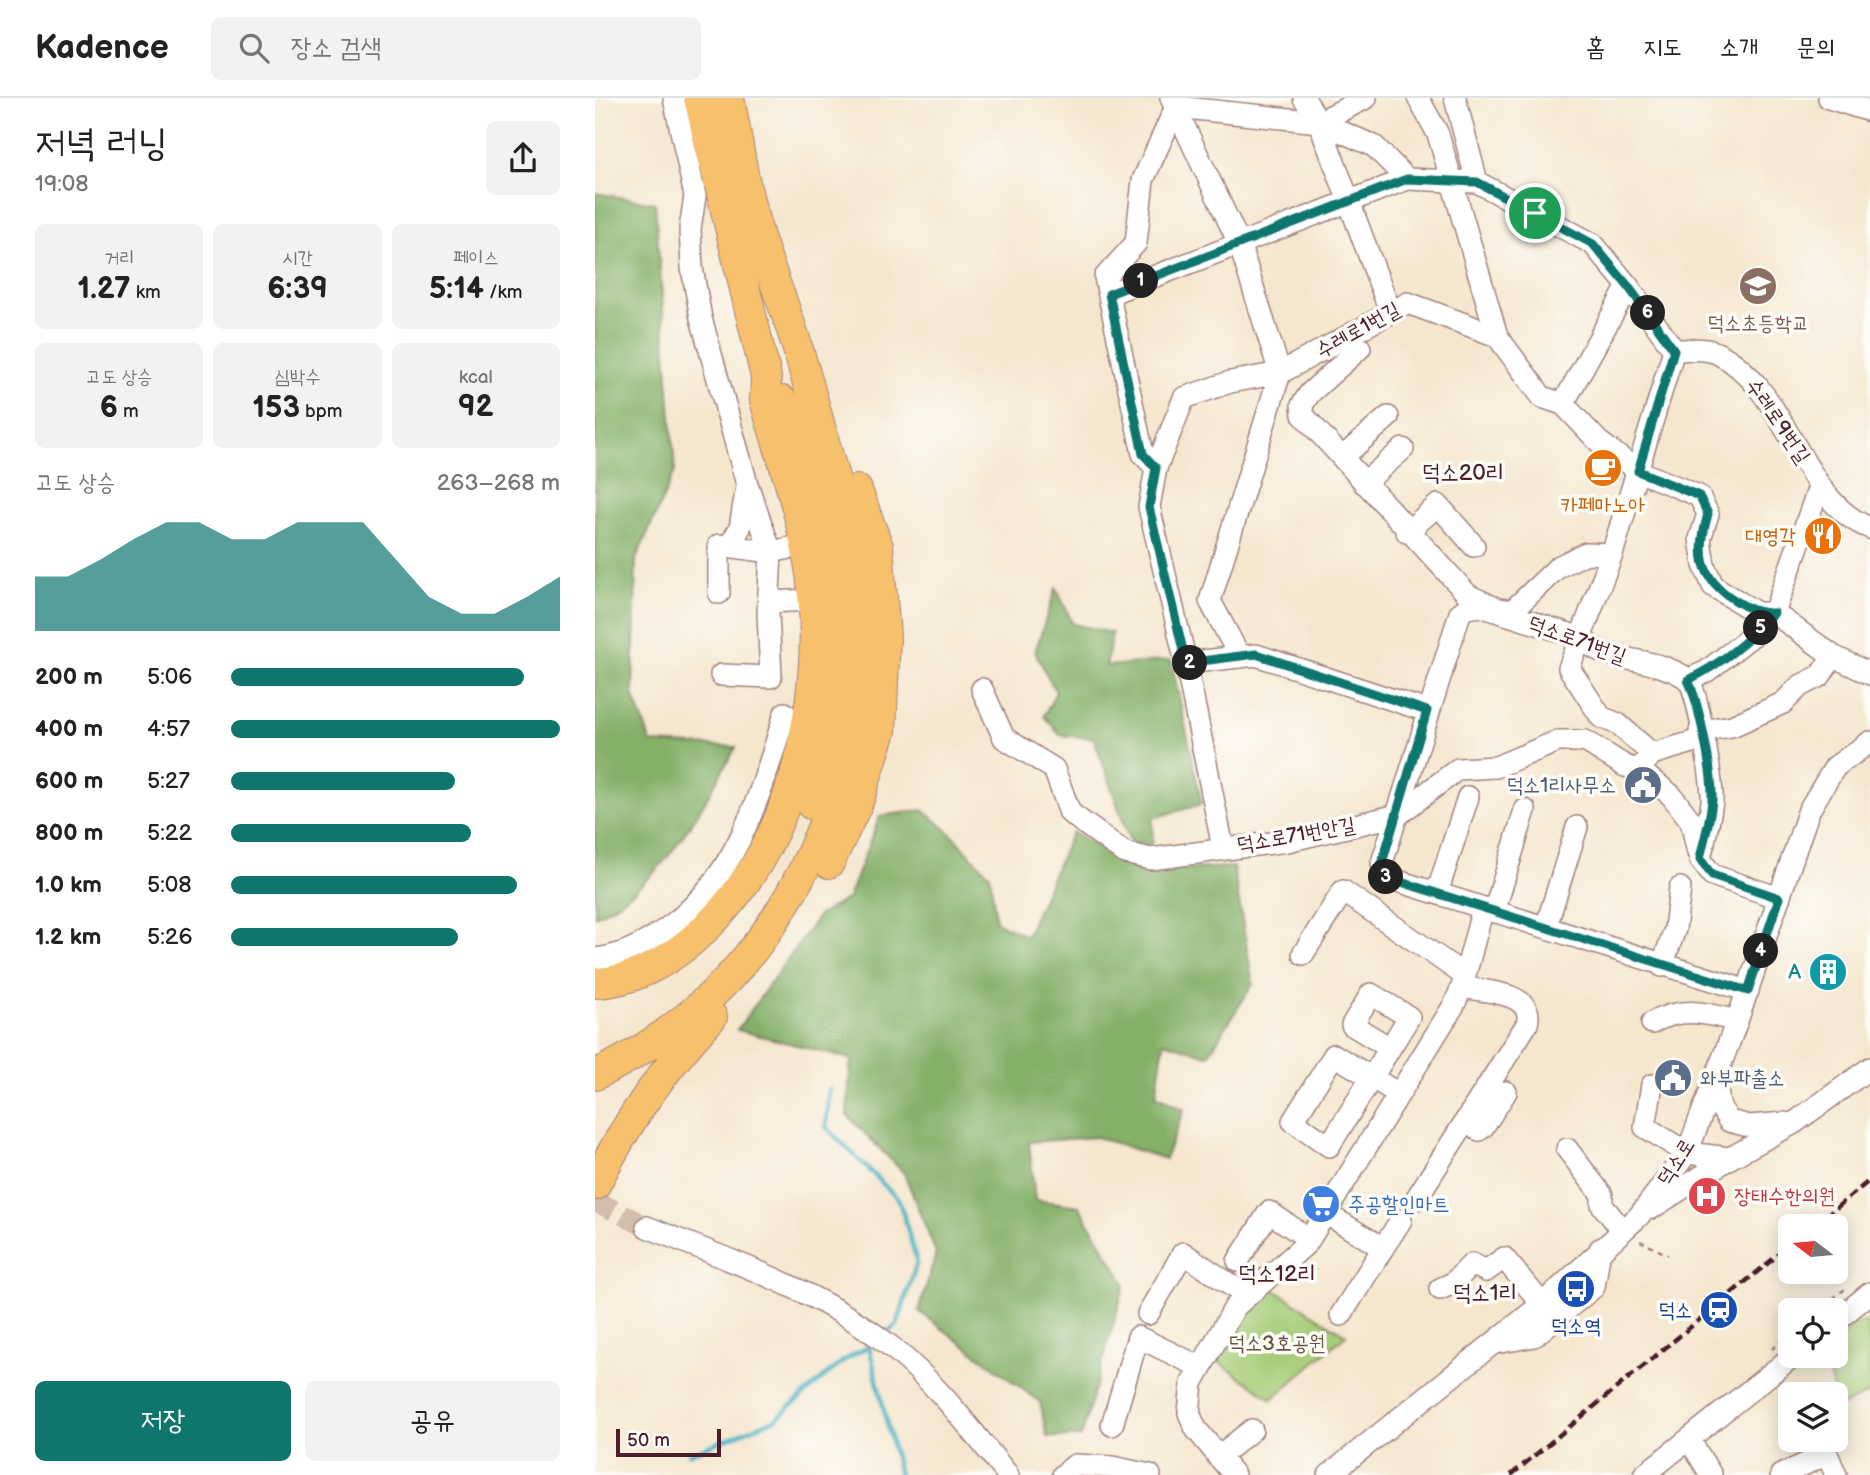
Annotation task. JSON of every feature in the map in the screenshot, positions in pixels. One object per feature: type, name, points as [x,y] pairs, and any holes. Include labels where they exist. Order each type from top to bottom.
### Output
[{"type":"highway","points":[[595,984],[638,973],[669,960],[727,909],[755,866],[781,814],[796,717],[815,642],[804,545],[765,400],[766,377],[699,98]]},
{"type":"highway","points":[[595,1075],[664,1036],[706,1004],[747,959],[782,912],[820,838],[845,763],[866,638],[864,592],[854,546],[795,340],[757,230],[729,98]]},
{"type":"highway","points":[[595,1185],[625,1126],[664,1069],[766,956],[826,869],[858,802],[881,731],[885,637],[878,547],[841,445],[795,340]]},
{"type":"highway","points":[[595,1055],[653,1023],[693,992],[731,952],[772,895],[801,836],[821,772],[836,685],[841,633],[838,568],[820,499],[790,417],[766,377]]},
{"type":"street","points":[[595,959],[643,944],[676,923],[699,903],[719,876],[796,717],[771,677],[771,552],[747,484],[699,306],[692,268],[690,229],[695,196],[674,98]]},
{"type":"street","points":[[1304,98],[1319,122],[1390,311]]},
{"type":"street","points":[[1319,122],[1366,98]]},
{"type":"street","points":[[1418,98],[1438,134],[1497,336],[1542,397],[1563,404],[1599,442],[1638,471],[1699,496],[1708,514],[1700,539],[1704,565],[1713,586],[1757,613],[1774,613],[1833,656],[1870,674]]},
{"type":"street","points":[[1454,98],[1477,182]]},
{"type":"street","points":[[1829,98],[1870,111]]},
{"type":"street","points":[[1175,101],[1319,122],[1374,146],[1407,179]]},
{"type":"street","points":[[1175,101],[1239,243],[1280,373],[1210,601],[1240,657]]},
{"type":"street","points":[[1156,468],[1143,454],[1105,277],[1136,243],[1143,180],[1175,101]]},
{"type":"street","points":[[1109,294],[1407,179],[1477,182],[1593,244],[1628,286],[1674,350],[1612,554],[1569,668],[1601,717],[1618,724],[1646,762],[1702,735],[1732,726],[1783,703],[1800,687],[1820,677],[1833,656]]},
{"type":"street","points":[[1563,404],[1628,286]]},
{"type":"street","name":"수레로1번길","points":[[1223,848],[1186,663],[1149,507],[1156,468],[1184,398],[1230,382],[1280,373],[1408,303],[1497,336]]},
{"type":"street","points":[[1360,348],[1310,393],[1302,405],[1303,415],[1407,532],[1468,595],[1498,609],[1512,611],[1558,567],[1586,553],[1612,554]]},
{"type":"street","name":"수레로9번길","points":[[1674,350],[1699,349],[1716,353],[1749,375],[1808,463],[1819,488],[1853,521],[1870,528]]},
{"type":"street","points":[[1343,457],[1388,417]]},
{"type":"street","points":[[1364,483],[1403,449]]},
{"type":"street","points":[[729,547],[740,528],[747,484]]},
{"type":"street","points":[[1779,898],[1712,875],[1700,859],[1712,800],[1695,696],[1688,680],[1707,671],[1757,632],[1774,613],[1819,488]]},
{"type":"street","points":[[1407,532],[1438,505],[1474,546]]},
{"type":"street","points":[[719,593],[719,545],[771,552],[804,545]]},
{"type":"street","points":[[769,602],[812,600]]},
{"type":"street","name":"덕소로71번길","points":[[1427,711],[1455,622],[1467,608],[1480,606],[1582,638],[1590,647],[1640,663],[1657,665],[1688,680]]},
{"type":"street","points":[[1186,663],[1256,654],[1427,711],[1382,863],[1385,877],[1748,991]]},
{"type":"street","points":[[721,675],[771,677]]},
{"type":"street","name":"덕소로71번안길","points":[[982,689],[1005,738],[1054,769],[1070,813],[1125,853],[1151,859],[1287,841],[1398,815],[1458,769],[1496,766],[1558,741],[1585,741],[1625,766],[1646,762],[1691,821],[1700,859]]},
{"type":"street","name":"덕소로","points":[[1329,1475],[1542,1304],[1600,1249],[1632,1227],[1687,1153],[1748,991],[1809,810],[1835,767],[1870,742]]},
{"type":"street","points":[[1437,893],[1468,797]]},
{"type":"street","points":[[1234,1475],[1196,1429],[1189,1413],[1191,1390],[1200,1367],[1235,1307],[1309,1239],[1399,1094],[1463,981],[1525,810]]},
{"type":"street","points":[[1546,927],[1577,827]]},
{"type":"street","points":[[1662,966],[1675,929],[1680,888]]},
{"type":"street","points":[[1303,954],[1343,891],[1463,981],[1518,999],[1526,1005],[1530,1015],[1527,1024],[1416,1199]]},
{"type":"street","points":[[1652,1023],[1671,1013],[1698,1011],[1737,1021]]},
{"type":"street","points":[[1390,1048],[1371,1078],[1399,1094]]},
{"type":"street","points":[[1567,1149],[1602,1195],[1602,1205],[1632,1227],[1730,1158],[1794,1123],[1870,1068]]},
{"type":"street","points":[[1716,1079],[1719,1105],[1729,1121],[1749,1126],[1794,1123]]},
{"type":"street","points":[[1652,1085],[1645,1127],[1687,1153],[1730,1158]]},
{"type":"street","points":[[1465,1122],[1479,1130],[1506,1092]]},
{"type":"street","points":[[1238,1261],[1269,1212],[1309,1239]]},
{"type":"street","points":[[1325,1213],[1383,1248]]},
{"type":"street","points":[[1342,1314],[1401,1220]]},
{"type":"street","points":[[647,1227],[798,1289],[868,1331],[894,1349],[941,1393],[1008,1475]]},
{"type":"street","points":[[1494,1343],[1534,1336],[1594,1287],[1600,1249]]},
{"type":"street","points":[[1148,1314],[1183,1253],[1247,1296]]},
{"type":"street","points":[[1440,1289],[1453,1283],[1472,1264],[1486,1271],[1504,1258],[1542,1304]]},
{"type":"street","points":[[1848,1311],[1870,1293]]},
{"type":"street","points":[[1112,1425],[1138,1337],[1200,1367]]},
{"type":"street","points":[[1644,1475],[1778,1368]]},
{"type":"street","points":[[1218,1457],[1252,1430]]},
{"type":"street","points":[[1689,1439],[1711,1475]]},
{"type":"street","points":[[1781,1475],[1827,1454],[1836,1475]]},
{"type":"street","points":[[1063,1475],[1075,1465],[1112,1467],[1150,1475]]},
{"type":"path","points":[[1632,1227],[1668,1255]]},
{"type":"path","points":[[1834,1298],[1845,1289]]},
{"type":"green space","points":[[595,193],[655,203],[675,471],[636,559],[633,694],[651,743],[736,747],[693,820],[661,865],[620,902],[595,916]]},
{"type":"green space","points":[[1056,588],[1073,624],[1112,633],[1106,666],[1171,660],[1202,804],[1153,818],[1152,847],[1131,844],[1094,738],[1060,735],[1044,716],[1056,692],[1035,652]]},
{"type":"green space","points":[[923,810],[947,830],[990,875],[996,922],[1026,936],[1072,832],[1139,871],[1233,867],[1253,984],[1208,1055],[1164,1042],[1156,1095],[1184,1110],[1165,1159],[1096,1137],[1029,1142],[1035,1200],[1079,1206],[1125,1284],[1081,1437],[1047,1437],[1040,1402],[919,1311],[936,1253],[904,1173],[847,1115],[851,1059],[737,1030],[819,915],[848,898],[880,816]]},
{"type":"green space","name":"덕소3호공원","points":[[1273,1289],[1346,1335],[1272,1399],[1217,1361],[1249,1312]]},
{"type":"green space","points":[[1869,1322],[1870,1393],[1848,1403],[1848,1382],[1832,1382],[1829,1368],[1848,1368],[1848,1331],[1855,1324]]},
{"type":"waterway","points":[[829,1089],[826,1127],[899,1200],[917,1262],[897,1325],[886,1333]]},
{"type":"waterway","points":[[689,1454],[776,1419],[843,1361],[869,1346],[899,1475]]},
{"type":"tunnel","points":[[595,1201],[647,1227]]},
{"type":"railway","points":[[1829,1214],[1870,1180]]},
{"type":"railway","points":[[1511,1475],[1778,1255]]},
{"type":"place","name":"덕소초등학교","points":[[1758,286]]},
{"type":"place","name":"카페마노아","points":[[1603,468]]},
{"type":"place","name":"대영각","points":[[1823,536]]},
{"type":"place","name":"덕소1리사무소","points":[[1643,785]]},
{"type":"place","name":"A","points":[[1828,972]]},
{"type":"place","name":"와부파출소","points":[[1673,1078]]},
{"type":"place","name":"장태수한의원","points":[[1707,1196]]},
{"type":"place","name":"주공할인마트","points":[[1321,1204]]},
{"type":"place","name":"덕소역","points":[[1576,1289]]},
{"type":"place","name":"덕소","points":[[1719,1310]]},
{"type":"district","name":"덕소20리","points":[[1463,473]]},
{"type":"district","name":"덕소12리","points":[[1277,1274]]},
{"type":"district","name":"덕소1리","points":[[1485,1293]]},
{"type":"route","points":[[1407,179],[1477,182],[1535,213],[1593,244],[1628,286],[1674,350],[1638,471],[1699,496],[1708,514],[1700,539],[1704,565],[1713,586],[1757,613],[1774,613],[1757,632],[1707,671],[1688,680],[1695,696],[1711,776],[1712,800],[1700,859],[1712,875],[1779,898],[1748,991],[1385,877],[1382,863],[1427,711],[1256,654],[1186,663],[1149,507],[1156,468],[1143,454],[1109,294],[1407,179]]}]
